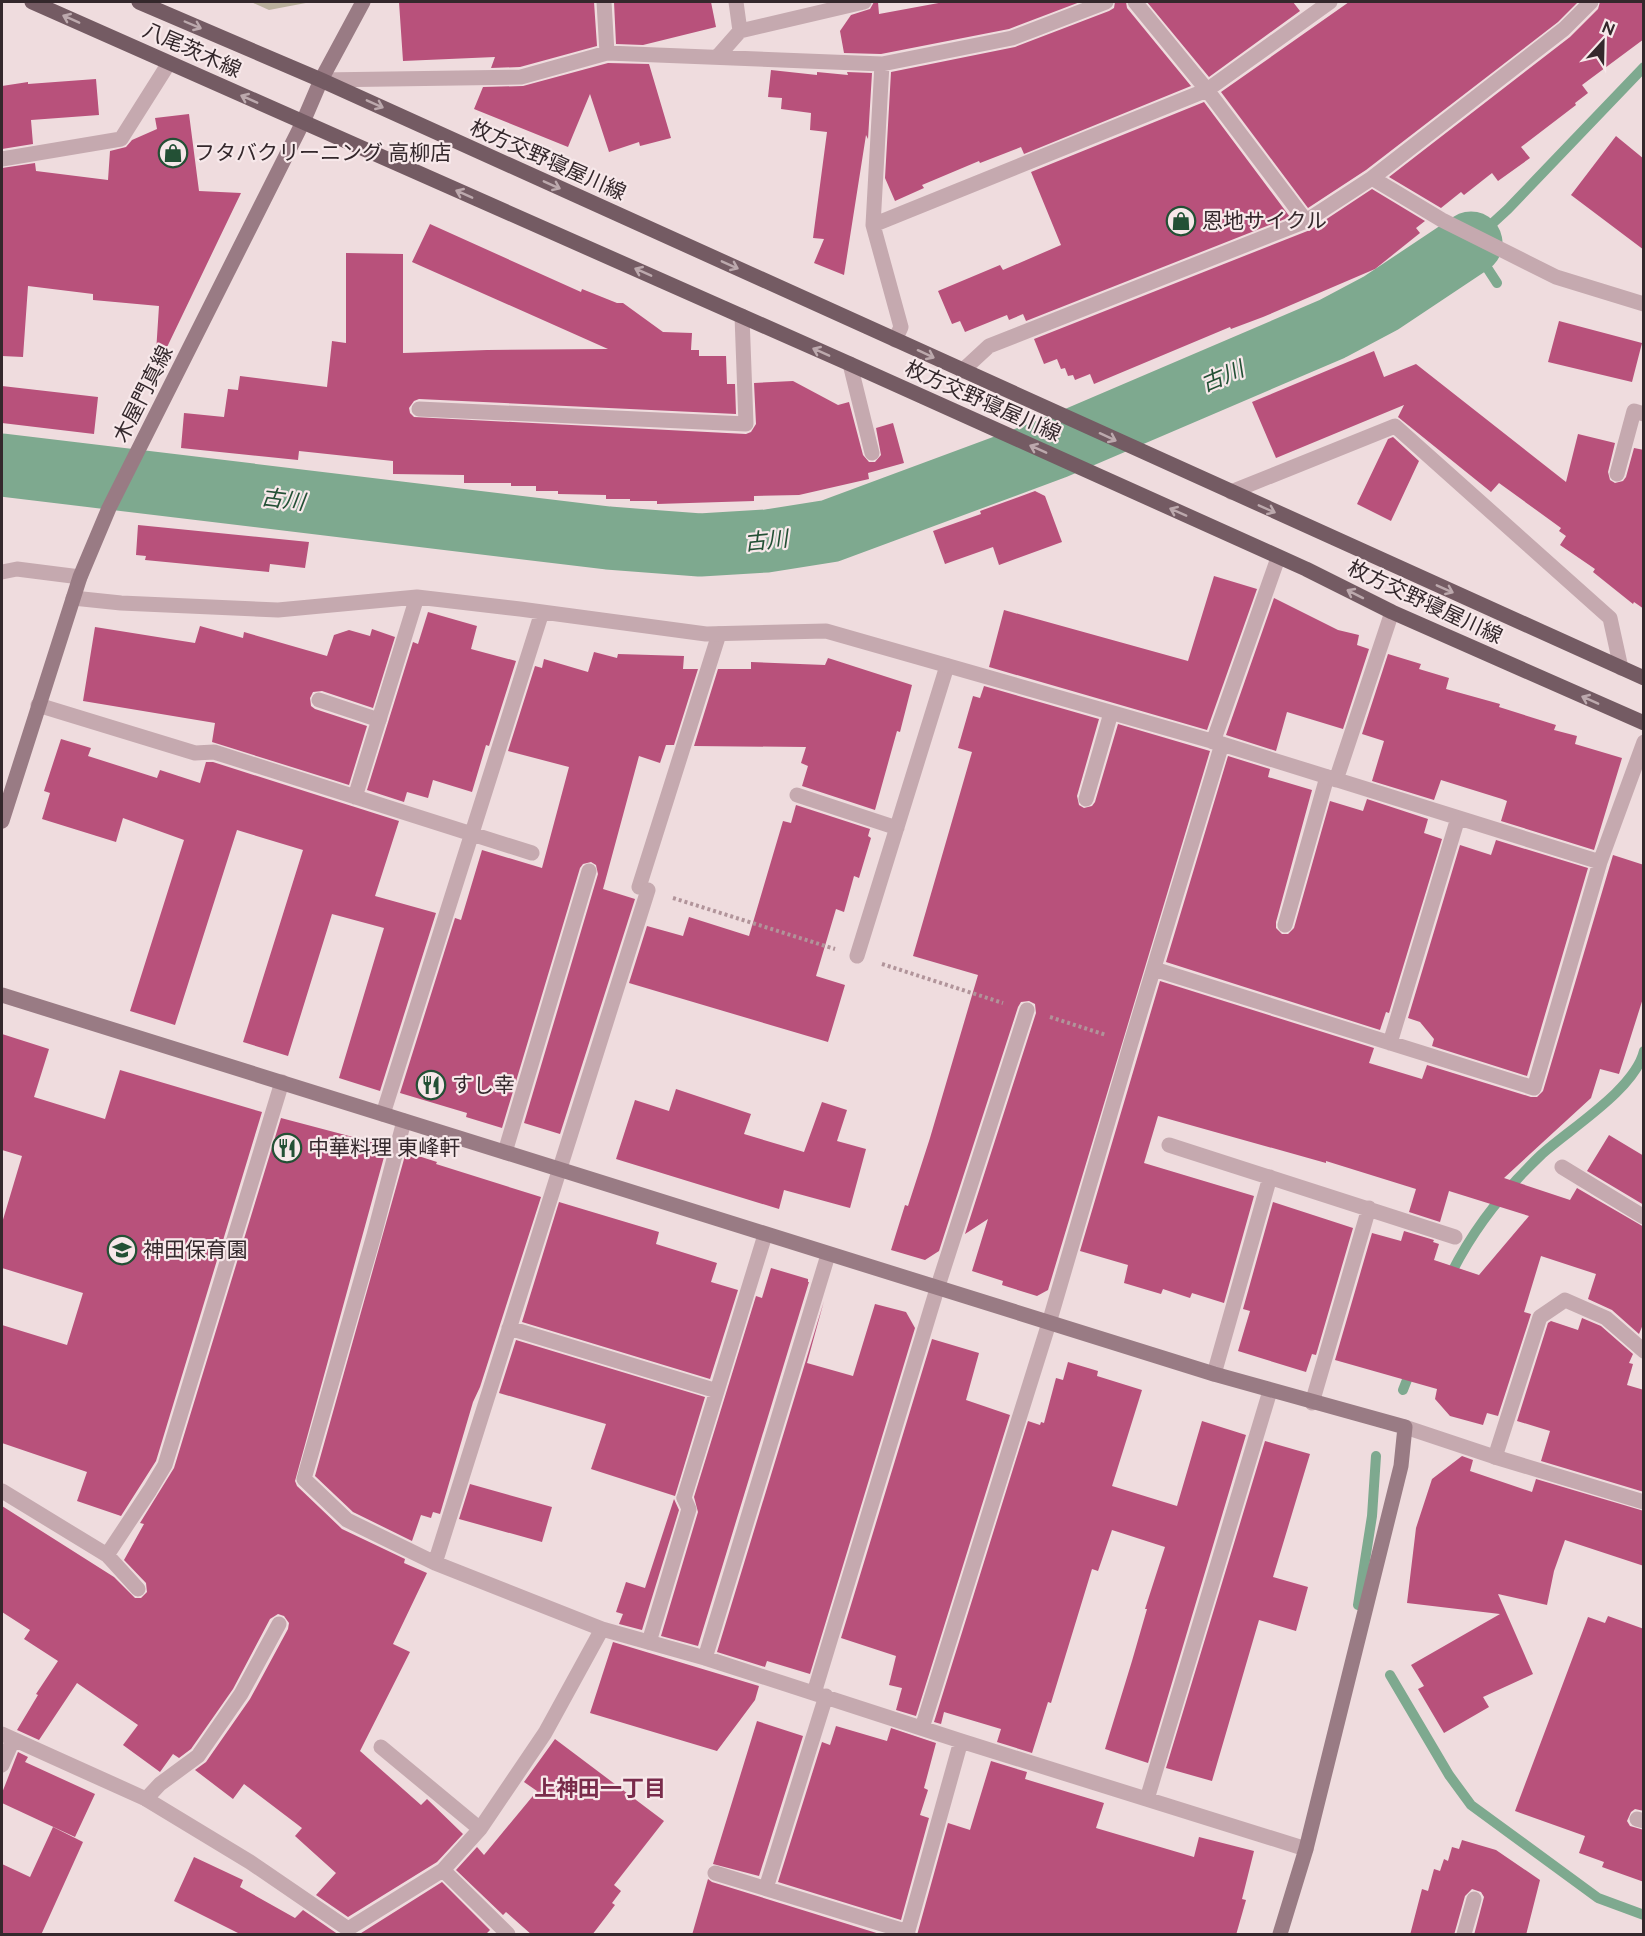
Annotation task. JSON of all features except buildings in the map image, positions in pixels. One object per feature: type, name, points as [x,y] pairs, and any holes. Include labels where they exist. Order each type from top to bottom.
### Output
[{"type":"main road","name":"八尾茨木線","points":[[32,2],[303,122]]},
{"type":"main road","name":"八尾茨木線","points":[[140,2],[321,80]]},
{"type":"main road","name":"枚方交野寝屋川線","points":[[321,80],[1644,678]]},
{"type":"main road","name":"枚方交野寝屋川線","points":[[303,122],[850,364],[1306,569],[1392,612],[1644,723]]},
{"type":"street","name":"木屋門真線","points":[[2,821],[80,577],[109,508],[303,122],[321,80],[363,2]]},
{"type":"street","points":[[604,2],[607,53]]},
{"type":"street","points":[[736,2],[740,31]]},
{"type":"street","points":[[718,56],[740,31],[864,2]]},
{"type":"street","points":[[321,80],[522,77],[607,53],[882,64],[1012,38],[1106,2]]},
{"type":"street","points":[[1135,2],[1207,90],[1306,221]]},
{"type":"street","points":[[873,225],[1207,90],[1330,2]]},
{"type":"street","points":[[962,371],[989,346],[1306,221],[1372,178],[1564,29],[1591,2]]},
{"type":"street","points":[[2,159],[121,139],[169,63]]},
{"type":"street","points":[[882,64],[873,225],[901,327],[895,339]]},
{"type":"street","points":[[1372,178],[1442,220],[1556,277],[1644,304]]},
{"type":"street","points":[[419,409],[746,424],[742,316]]},
{"type":"street","points":[[850,364],[872,453]]},
{"type":"street","points":[[1617,474],[1634,411],[1644,414]]},
{"type":"street","points":[[1231,492],[1395,426],[1610,618],[1621,668]]},
{"type":"street","points":[[922,1728],[1049,1323],[1218,743],[1278,558]]},
{"type":"street","points":[[2,572],[17,569],[80,577]]},
{"type":"street","points":[[355,798],[417,597]]},
{"type":"street","points":[[73,598],[121,603],[278,610],[417,597],[706,634],[826,631],[1218,743],[1600,862]]},
{"type":"street","points":[[383,1114],[542,612]]},
{"type":"street","points":[[1285,925],[1331,778],[1392,612]]},
{"type":"street","points":[[435,1563],[559,1169],[719,634]]},
{"type":"street","points":[[857,956],[947,666]]},
{"type":"street","points":[[319,700],[379,720]]},
{"type":"street","points":[[38,705],[195,753],[214,752],[532,853]]},
{"type":"street","points":[[1086,799],[1111,713]]},
{"type":"street","points":[[1154,969],[1534,1088],[1600,862],[1644,742]]},
{"type":"street","points":[[797,795],[897,828]]},
{"type":"street","points":[[1390,1042],[1458,818]]},
{"type":"street","points":[[505,1152],[589,871]]},
{"type":"street","points":[[2,995],[937,1289],[1270,1391],[1405,1427],[1644,1502]]},
{"type":"street","points":[[766,1888],[937,1289],[1027,1010]]},
{"type":"street","points":[[106,1555],[165,1465],[282,1082]]},
{"type":"street","points":[[404,1121],[375,1234],[304,1479],[347,1520],[435,1563],[602,1629],[705,1658],[1306,1849]]},
{"type":"street","points":[[1169,1145],[1455,1237]]},
{"type":"street","points":[[1562,1167],[1644,1218]]},
{"type":"street","points":[[1214,1374],[1270,1177]]},
{"type":"street","points":[[1312,1403],[1369,1208]]},
{"type":"street","points":[[649,1642],[688,1509],[684,1498],[765,1235]]},
{"type":"street","points":[[705,1658],[828,1255]]},
{"type":"street","points":[[1496,1457],[1540,1317],[1565,1300],[1606,1318],[1644,1351]]},
{"type":"street","points":[[509,1328],[717,1391]]},
{"type":"street","points":[[1147,1799],[1270,1391]]},
{"type":"street","points":[[1280,1935],[1306,1849],[1401,1466],[1405,1427]]},
{"type":"street","points":[[2,1491],[106,1555],[138,1589]]},
{"type":"street","points":[[146,1799],[160,1784],[198,1756],[241,1695],[279,1624]]},
{"type":"street","points":[[2,1765],[7,1737],[146,1799],[250,1862],[350,1932],[442,1870],[480,1829],[545,1733],[602,1629]]},
{"type":"street","points":[[715,1873],[907,1933],[962,1741]]},
{"type":"street","points":[[381,1747],[480,1829]]},
{"type":"street","points":[[442,1870],[508,1935]]},
{"type":"street","points":[[1464,1935],[1474,1899]]},
{"type":"shaded area","points":[[251,2],[311,2],[269,10]]},
{"type":"waterway","points":[[1497,283],[1471,243],[1508,209],[1644,67]]},
{"type":"waterway","name":"古川","points":[[2,465],[608,538],[700,545],[767,541],[830,531],[1054,448],[1332,329],[1381,303],[1471,243]]},
{"type":"waterway","points":[[1449,1278],[1478,1228],[1502,1196],[1542,1154],[1615,1093],[1638,1065],[1644,1051]]},
{"type":"waterway","points":[[1403,1390],[1412,1367]]},
{"type":"waterway","points":[[1358,1605],[1372,1516],[1376,1456]]},
{"type":"waterway","points":[[1390,1675],[1449,1775],[1471,1805],[1598,1898],[1644,1915]]},
{"type":"place","name":"フタバクリーニング 高柳店","points":[[173,153]]},
{"type":"place","name":"恩地サイクル","points":[[1181,221]]},
{"type":"place","name":"すし幸","points":[[431,1085]]},
{"type":"place","name":"中華料理 東峰軒","points":[[287,1148]]},
{"type":"place","name":"神田保育園","points":[[122,1250]]},
{"type":"district","name":"上神田一丁目","points":[[600,1788]]}]
